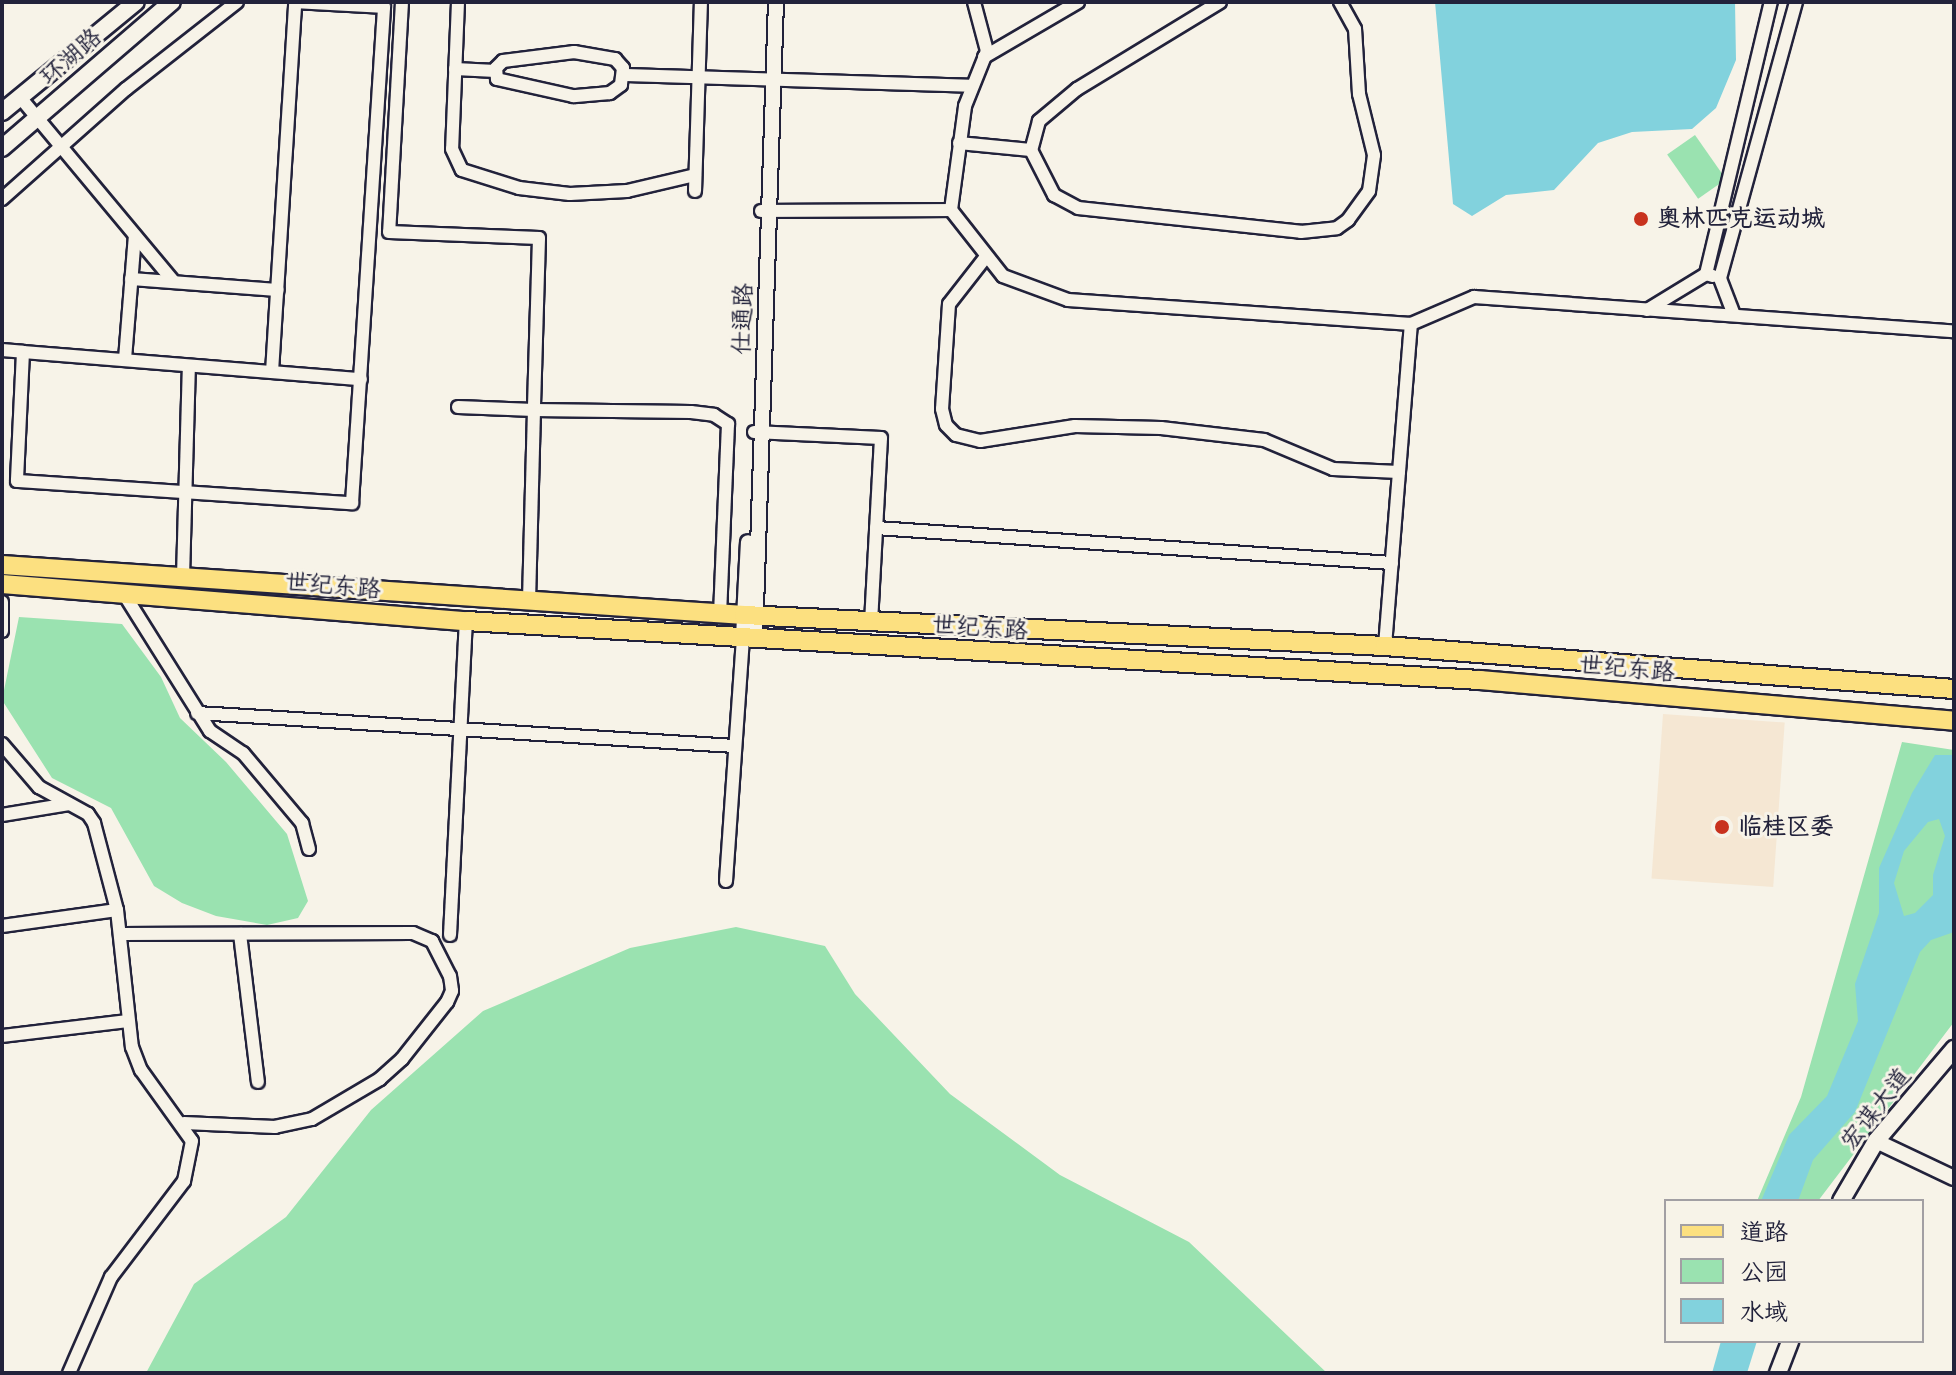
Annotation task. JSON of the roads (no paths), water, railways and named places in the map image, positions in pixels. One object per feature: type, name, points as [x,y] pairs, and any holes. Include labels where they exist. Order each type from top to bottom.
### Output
[{"type":"main road","name":"环湖路","points":[[2,112],[136,2]]},
{"type":"main road","name":"环湖路","points":[[2,148],[172,2]]},
{"type":"main road","name":"世纪东路","points":[[2,565],[750,615],[1385,646],[1954,689]]},
{"type":"main road","name":"世纪东路","points":[[2,584],[466,621],[1383,674],[1954,721]]},
{"type":"main road","points":[[1383,674],[1385,646]]},
{"type":"main road","points":[[1676,666],[1692,682],[1683,698]]},
{"type":"main road","points":[[1784,675],[1773,681],[1772,690],[1784,708]]},
{"type":"main road","name":"宏谋大道","points":[[1842,1199],[1881,1143],[1954,1049]]},
{"type":"main road","points":[[1853,1199],[1881,1143],[1954,1063]]},
{"type":"main road","points":[[1767,1373],[1777,1343]]},
{"type":"main road","points":[[1778,1373],[1789,1343]]},
{"type":"street","points":[[2,199],[60,146],[237,2]]},
{"type":"street","points":[[23,352],[17,481],[352,503],[384,7],[295,2],[272,372]]},
{"type":"street","points":[[402,2],[389,232],[539,238],[529,599]]},
{"type":"street","points":[[458,2],[453,156],[458,167],[519,188],[579,194],[627,191],[695,175]]},
{"type":"street","points":[[695,191],[701,2]]},
{"type":"street","name":"仕通路","points":[[749,637],[765,211],[766,2]]},
{"type":"street","name":"仕通路","points":[[768,80],[776,2]]},
{"type":"street","points":[[974,2],[987,40],[984,57],[972,86],[959,143],[951,210],[985,258],[1013,281],[1068,300],[1411,324],[1474,297],[1954,331]]},
{"type":"street","points":[[984,57],[1078,2]]},
{"type":"street","points":[[1220,2],[1077,89],[1039,121],[1031,150],[1054,195],[1078,208],[1301,232],[1337,228],[1360,207],[1374,171],[1359,94],[1355,29],[1340,2]]},
{"type":"street","points":[[1647,310],[1706,274],[1771,2]]},
{"type":"street","points":[[1734,315],[1720,278],[1796,2]]},
{"type":"street","points":[[496,71],[503,61],[574,52],[610,56],[621,65],[624,75]]},
{"type":"street","points":[[455,69],[496,71]]},
{"type":"street","points":[[496,71],[503,83],[573,96],[610,93],[624,75]]},
{"type":"street","points":[[624,75],[972,86]]},
{"type":"street","points":[[19,96],[174,282]]},
{"type":"street","points":[[959,143],[1031,150]]},
{"type":"street","points":[[765,211],[951,210]]},
{"type":"street","points":[[125,359],[135,236]]},
{"type":"street","points":[[985,258],[949,304],[942,409],[946,425],[956,435],[980,441],[1075,426],[1161,428],[1264,440],[1333,469],[1399,472]]},
{"type":"street","points":[[1706,274],[1720,278]]},
{"type":"street","points":[[131,279],[278,290]]},
{"type":"street","points":[[1385,646],[1411,324]]},
{"type":"street","points":[[2,350],[361,379]]},
{"type":"street","points":[[183,577],[189,366]]},
{"type":"street","points":[[458,407],[691,412],[714,415],[728,424],[720,612]]},
{"type":"street","points":[[758,433],[881,438],[871,620]]},
{"type":"street","points":[[876,528],[1392,563]]},
{"type":"street","points":[[124,594],[210,731],[243,753],[302,823],[309,849]]},
{"type":"street","points":[[2,602],[2,631]]},
{"type":"street","points":[[450,935],[466,621]]},
{"type":"street","points":[[726,881],[735,746],[749,637]]},
{"type":"street","points":[[197,713],[735,746]]},
{"type":"street","points":[[2,744],[39,787],[94,823],[117,910],[128,1021],[141,1070],[184,1123],[192,1141],[188,1173],[111,1277],[69,1373]]},
{"type":"street","points":[[2,815],[69,804]]},
{"type":"street","points":[[2,926],[117,910]]},
{"type":"street","points":[[120,934],[421,934],[432,941],[444,961],[452,991],[402,1059],[380,1079],[312,1119],[275,1127],[184,1123]]},
{"type":"street","points":[[240,934],[258,1082]]},
{"type":"street","points":[[2,1036],[128,1021]]},
{"type":"street","points":[[1881,1143],[1954,1178]]},
{"type":"water","points":[[1435,2],[1735,2],[1736,60],[1716,108],[1692,129],[1632,132],[1598,143],[1554,190],[1506,195],[1472,216],[1453,204]]},
{"type":"water","points":[[1935,755],[1954,755],[1954,932],[1931,940],[1920,952],[1855,1112],[1813,1160],[1799,1199],[1762,1199],[1789,1135],[1827,1096],[1858,1021],[1855,984],[1879,913],[1879,868],[1912,793]],"holes":[[[1939,819],[1945,836],[1933,875],[1933,895],[1915,913],[1904,916],[1894,883],[1904,851],[1928,822]]]},
{"type":"water","points":[[1720,1343],[1756,1343],[1747,1373],[1712,1373]]},
{"type":"place","name":"奥林匹克运动城","points":[[1641,219]]},
{"type":"place","name":"临桂区委","points":[[1722,827]]}]
